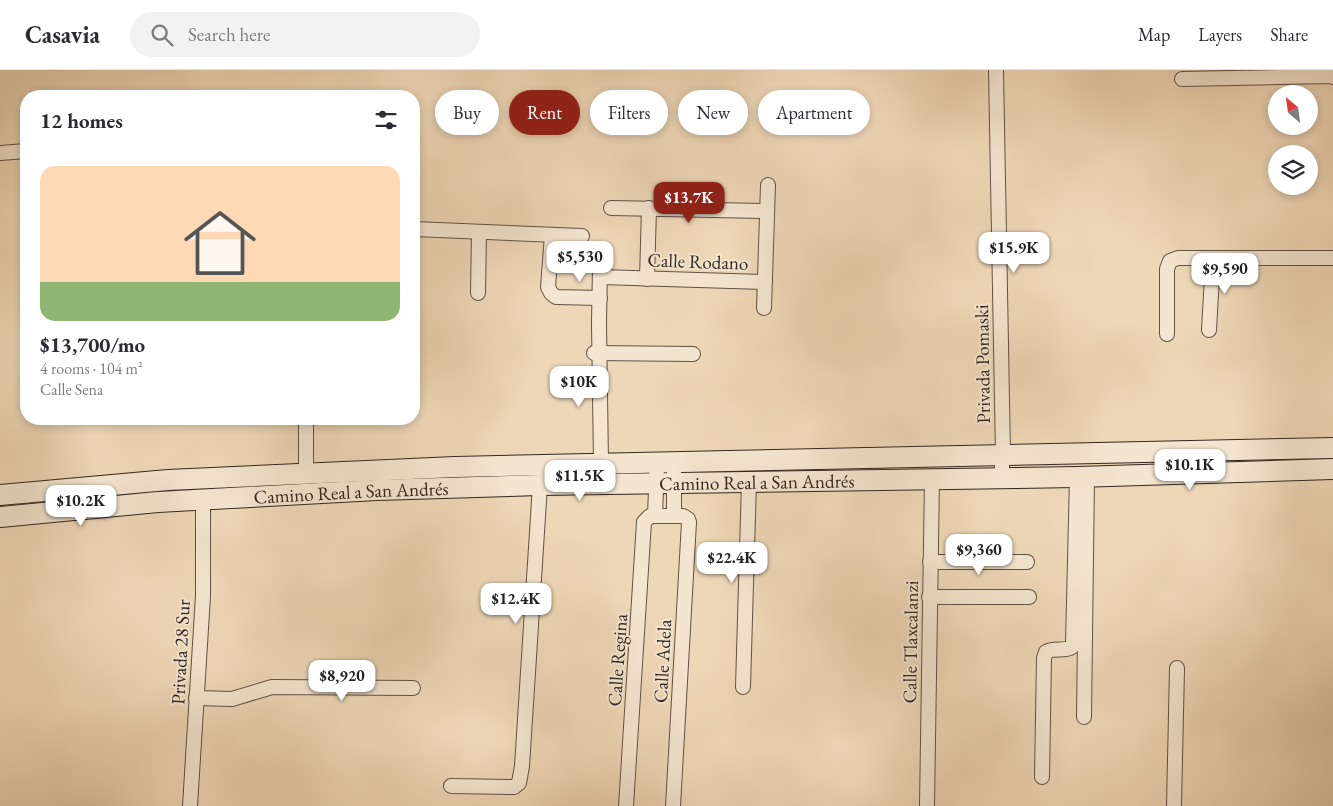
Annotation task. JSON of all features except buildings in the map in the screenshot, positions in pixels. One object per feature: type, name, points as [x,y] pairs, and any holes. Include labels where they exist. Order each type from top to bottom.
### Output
[{"type":"main road","name":"Camino Real a San Andrés","points":[[0,495],[157,481],[306,472],[597,463],[1333,448]]},
{"type":"main road","points":[[1168,452],[1169,474]]},
{"type":"main road","name":"Camino Real a San Andrés","points":[[0,517],[158,502],[377,490],[1333,469]]},
{"type":"main road","points":[[157,481],[158,502]]},
{"type":"street","name":"Privada Pomaski","points":[[996,70],[1002,477]]},
{"type":"street","points":[[1182,79],[1333,77]]},
{"type":"street","points":[[0,153],[20,151]]},
{"type":"street","points":[[764,308],[768,185]]},
{"type":"street","points":[[611,208],[767,211]]},
{"type":"street","points":[[647,278],[649,208]]},
{"type":"street","points":[[420,230],[582,236]]},
{"type":"street","points":[[478,293],[479,232]]},
{"type":"street","points":[[552,234],[548,288],[551,293],[556,296],[600,298],[599,323],[594,334],[597,353],[597,463]]},
{"type":"street","points":[[1167,334],[1168,269],[1170,261],[1178,258],[1333,258]]},
{"type":"street","points":[[1209,330],[1213,258]]},
{"type":"street","name":"Calle Rodano","points":[[600,298],[600,271],[647,278],[765,282]]},
{"type":"street","points":[[597,353],[693,354]]},
{"type":"street","points":[[306,425],[306,472]]},
{"type":"street","points":[[665,483],[666,463]]},
{"type":"street","points":[[1082,476],[1084,717]]},
{"type":"street","points":[[1042,777],[1044,658],[1046,652],[1051,649],[1069,649],[1073,644],[1082,476]]},
{"type":"street","name":"Calle Tlaxcalanzi","points":[[927,806],[932,479]]},
{"type":"street","points":[[743,687],[750,482]]},
{"type":"street","name":"Calle Regina","points":[[626,806],[644,522],[651,517],[665,483]]},
{"type":"street","name":"Calle Adela","points":[[665,483],[681,518],[689,522],[673,806]]},
{"type":"street","points":[[451,786],[514,787],[519,783],[522,766],[540,485]]},
{"type":"street","name":"Privada 28 Sur","points":[[190,806],[203,596],[203,500]]},
{"type":"street","points":[[651,517],[681,518]]},
{"type":"street","points":[[930,562],[1027,562]]},
{"type":"street","points":[[929,597],[1029,597]]},
{"type":"street","points":[[1174,806],[1177,668]]},
{"type":"street","points":[[196,698],[232,699],[272,687],[412,688]]}]
